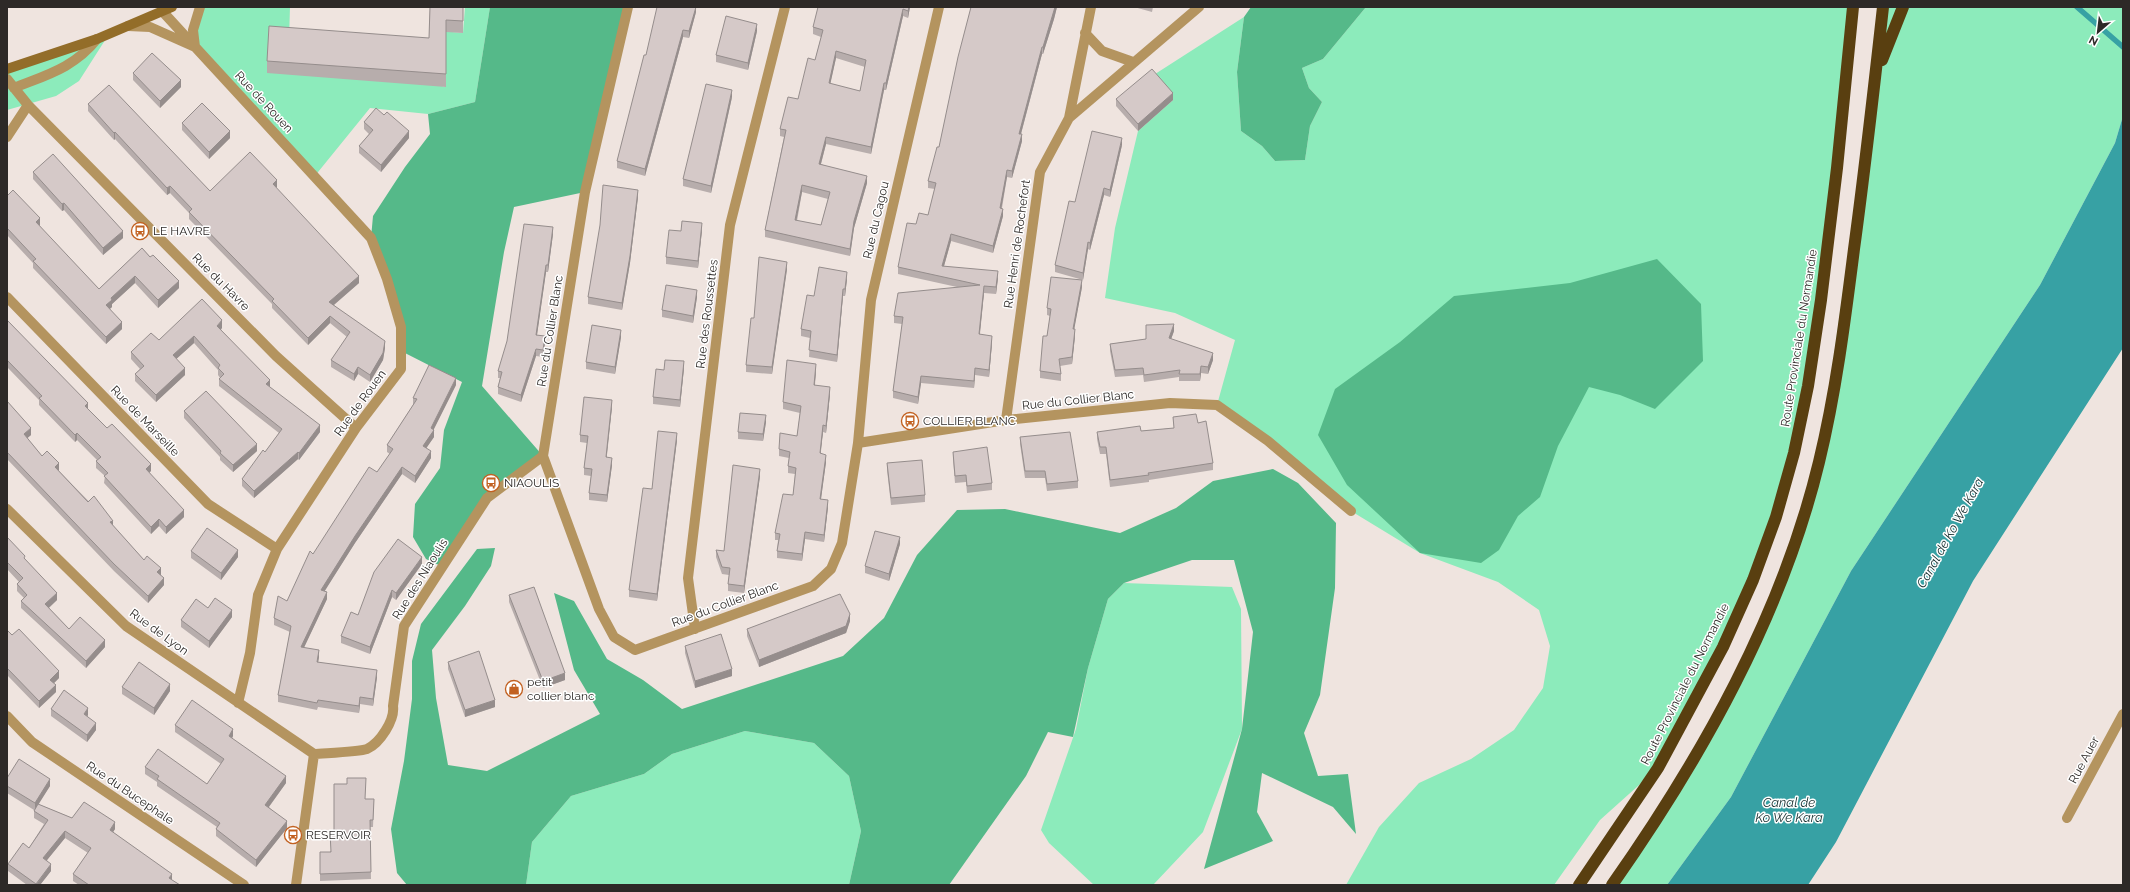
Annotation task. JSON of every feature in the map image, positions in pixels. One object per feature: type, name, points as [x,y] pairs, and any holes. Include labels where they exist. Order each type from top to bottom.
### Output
[{"type":"highway","name":"Route Provinciale du Normandie","points":[[1578,885],[1616,832],[1669,748],[1723,646],[1753,580],[1776,517],[1794,453],[1808,386],[1822,300],[1853,7]]},
{"type":"highway","points":[[1612,885],[1681,781],[1747,660],[1776,595],[1799,527],[1819,462],[1834,385],[1847,304],[1883,7]]},
{"type":"highway","points":[[1876,74],[1903,7]]},
{"type":"main road","points":[[7,68],[97,39],[168,9]]},
{"type":"street","points":[[128,26],[150,27],[195,47],[194,30],[200,7]]},
{"type":"street","name":"Rue du Collier Blanc","points":[[628,7],[584,192],[543,456],[599,609],[614,637],[635,650],[813,586],[831,569],[842,543],[858,442],[1006,420],[1170,403],[1217,405],[1268,441],[1351,511]]},
{"type":"street","name":"Rue des Roussettes","points":[[695,629],[688,578],[730,225],[785,7]]},
{"type":"street","name":"Rue du Cagou","points":[[858,442],[871,300],[939,7]]},
{"type":"street","name":"Rue Henri de Rochefort","points":[[1006,420],[1040,172],[1069,118],[1090,7]]},
{"type":"street","points":[[1069,118],[1199,7]]},
{"type":"street","name":"Rue de Rouen","points":[[168,9],[195,47],[371,238],[388,279],[401,326],[401,369],[356,428],[276,549],[258,595],[250,653],[238,703]]},
{"type":"street","points":[[1085,33],[1102,51],[1134,62]]},
{"type":"street","points":[[14,88],[69,66],[87,52],[97,39]]},
{"type":"street","name":"Rue du Havre","points":[[7,79],[28,105],[276,356],[356,428]]},
{"type":"street","points":[[7,137],[28,105]]},
{"type":"street","name":"Rue de Marseille","points":[[7,297],[208,504],[276,549]]},
{"type":"street","name":"Rue des Niaoulis","points":[[314,754],[367,748],[386,732],[394,713],[393,706],[404,626],[487,498],[543,456]]},
{"type":"street","name":"Rue de Lyon","points":[[7,510],[126,626],[314,754]]},
{"type":"street","name":"Rue Auer","points":[[2067,818],[2123,714]]},
{"type":"street","name":"Rue du Bucephale","points":[[7,716],[32,742],[244,885]]},
{"type":"street","points":[[296,885],[314,754]]},
{"type":"green space","points":[[200,7],[290,7],[289,39],[445,87],[430,30],[463,33],[465,7],[490,7],[475,102],[428,114],[370,108],[314,177],[195,47]]},
{"type":"green space","points":[[490,7],[628,7],[585,192],[514,207],[504,252],[482,386],[543,456],[487,498],[443,567],[426,559],[413,537],[415,504],[440,468],[444,430],[462,382],[401,351],[401,326],[371,238],[373,216],[405,167],[430,134],[428,114],[475,102]]},
{"type":"green space","points":[[1251,7],[1366,7],[1323,59],[1302,68],[1309,88],[1322,102],[1310,126],[1305,160],[1275,161],[1262,146],[1241,131],[1237,72],[1244,17]]},
{"type":"green space","points":[[1366,7],[1853,7],[1808,386],[1753,580],[1658,768],[1600,820],[1554,885],[1346,885],[1379,827],[1419,783],[1471,759],[1514,730],[1543,688],[1550,646],[1539,610],[1498,582],[1420,553],[1351,511],[1217,405],[1235,340],[1175,313],[1105,298],[1115,228],[1138,131],[1173,100],[1152,76],[1244,17],[1237,72],[1241,131],[1262,146],[1275,161],[1305,160],[1310,126],[1322,102],[1309,88],[1302,68],[1323,59]]},
{"type":"green space","points":[[1883,7],[2123,7],[2123,116],[2115,143],[2040,285],[1851,571],[1731,797],[1667,885],[1615,885],[1747,660],[1819,462]]},
{"type":"green space","points":[[109,34],[79,81],[56,96],[7,110],[7,68]]},
{"type":"green space","points":[[1657,259],[1701,304],[1703,361],[1655,409],[1620,395],[1589,387],[1558,446],[1540,497],[1518,516],[1499,550],[1481,563],[1420,553],[1347,485],[1318,435],[1335,389],[1400,342],[1454,296],[1570,283]]},
{"type":"green space","points":[[1273,469],[1298,483],[1336,523],[1335,588],[1320,695],[1304,733],[1318,776],[1348,774],[1356,834],[1333,807],[1262,773],[1257,812],[1273,841],[1204,869],[1242,729],[1253,632],[1234,560],[1192,560],[1124,583],[1108,599],[1088,668],[1073,737],[1048,732],[1026,776],[949,885],[849,885],[861,831],[849,776],[814,743],[745,731],[672,754],[644,774],[571,796],[532,842],[526,885],[407,885],[397,873],[391,829],[404,761],[412,699],[412,661],[421,624],[477,549],[495,548],[491,566],[465,606],[432,650],[436,698],[448,765],[487,771],[600,714],[574,670],[554,593],[574,601],[607,659],[643,680],[682,709],[843,656],[884,618],[917,555],[957,510],[1005,509],[1120,533],[1176,508],[1213,481]]},
{"type":"green space","points":[[1124,583],[1232,587],[1241,609],[1242,729],[1203,832],[1153,885],[1094,885],[1049,843],[1041,830],[1076,729],[1088,668],[1108,599]]},
{"type":"green space","points":[[745,731],[814,743],[849,776],[861,831],[849,885],[526,885],[532,842],[571,796],[644,774],[672,754]]},
{"type":"water","name":"Canal de Ko We Kara","points":[[2123,116],[2123,348],[1973,581],[1836,842],[1808,885],[1667,885],[1731,797],[1851,571],[2040,285],[2115,143]]},
{"type":"building","points":[[430,7],[463,7],[463,21],[446,20],[446,74],[267,61],[269,26],[429,38]]},
{"type":"building","points":[[657,7],[696,7],[689,31],[683,30],[645,169],[617,161],[644,55],[646,55]]},
{"type":"building","points":[[818,7],[909,7],[908,11],[903,9],[886,83],[884,83],[871,147],[826,137],[819,164],[867,176],[854,221],[850,249],[765,230],[786,130],[780,129],[788,97],[798,99],[808,58],[815,60],[823,30],[813,27]],"holes":[[[836,51],[866,60],[860,91],[829,83]],[[802,185],[830,192],[821,225],[795,220]]]},
{"type":"building","points":[[971,7],[1055,7],[1042,47],[1019,134],[1022,134],[1012,171],[1007,170],[1000,208],[1003,209],[993,246],[951,234],[942,266],[998,271],[996,287],[984,286],[979,334],[992,336],[989,370],[975,368],[974,381],[921,376],[918,397],[893,391],[903,317],[894,316],[898,293],[980,285],[898,267],[907,223],[916,224],[919,213],[928,215],[936,183],[928,181],[937,147],[939,147],[958,57]]},
{"type":"building","points":[[726,16],[757,24],[748,63],[716,55]]},
{"type":"building","points":[[152,53],[181,80],[160,101],[133,73]]},
{"type":"building","points":[[1152,69],[1173,93],[1138,124],[1116,99]]},
{"type":"building","points":[[706,84],[732,90],[711,186],[683,179]]},
{"type":"building","points":[[109,85],[210,191],[250,152],[277,180],[273,184],[359,276],[329,302],[385,341],[383,353],[370,375],[358,367],[354,374],[331,360],[350,332],[330,316],[308,338],[272,301],[274,299],[189,212],[192,209],[170,186],[167,188],[115,132],[114,133],[88,104]]},
{"type":"building","points":[[202,103],[230,131],[209,152],[182,123]]},
{"type":"building","points":[[376,108],[384,115],[387,112],[409,131],[381,165],[359,146],[373,130],[364,122]]},
{"type":"building","points":[[1092,131],[1122,138],[1110,190],[1104,188],[1090,243],[1088,242],[1083,273],[1055,265],[1069,201],[1075,202]]},
{"type":"building","points":[[53,154],[123,231],[103,248],[64,203],[62,204],[33,172]]},
{"type":"building","points":[[603,185],[638,190],[630,256],[622,303],[588,297],[600,225]]},
{"type":"building","points":[[13,190],[40,218],[36,222],[99,289],[142,248],[150,257],[153,255],[179,281],[158,300],[135,276],[111,298],[112,300],[106,305],[122,322],[106,337],[33,261],[36,259],[7,228],[7,196]]},
{"type":"building","points":[[682,221],[702,223],[698,261],[666,257],[669,230],[681,231]]},
{"type":"building","points":[[524,224],[553,227],[536,335],[545,336],[543,350],[536,349],[521,395],[498,387],[502,372],[498,371],[507,341]]},
{"type":"building","points":[[759,257],[787,262],[772,367],[746,365],[751,318],[754,318]]},
{"type":"building","points":[[819,267],[847,272],[845,289],[843,289],[837,355],[809,350],[811,331],[801,329],[807,295],[814,296]]},
{"type":"building","points":[[1051,277],[1082,280],[1073,329],[1075,329],[1072,357],[1059,359],[1061,374],[1040,371],[1043,336],[1047,336],[1051,309],[1047,308]]},
{"type":"building","points":[[666,285],[697,290],[693,316],[662,310]]},
{"type":"building","points":[[202,299],[222,320],[217,326],[270,380],[266,384],[320,425],[299,453],[298,452],[254,491],[242,479],[263,450],[265,452],[282,429],[219,379],[224,374],[218,368],[220,365],[194,336],[173,355],[185,368],[156,395],[135,374],[144,366],[131,352],[151,333],[159,340]]},
{"type":"building","points":[[7,320],[88,403],[85,406],[107,428],[112,424],[151,464],[146,469],[184,510],[166,527],[159,519],[151,527],[104,476],[108,473],[96,461],[101,457],[77,433],[75,435],[39,398],[42,396],[7,360]]},
{"type":"building","points":[[1174,324],[1169,338],[1213,353],[1208,367],[1201,366],[1200,374],[1179,374],[1180,370],[1144,375],[1143,368],[1115,370],[1110,344],[1146,339],[1146,325]]},
{"type":"building","points":[[592,325],[621,330],[615,367],[586,362]]},
{"type":"building","points":[[665,360],[684,361],[680,400],[653,397],[656,369],[664,370]]},
{"type":"building","points":[[787,360],[816,364],[814,385],[830,387],[826,426],[823,425],[820,453],[826,455],[820,499],[828,500],[824,535],[805,532],[802,554],[777,551],[780,534],[775,533],[783,494],[793,495],[796,468],[788,466],[790,452],[779,449],[780,433],[797,436],[801,406],[783,402]]},
{"type":"building","points":[[429,365],[456,378],[431,428],[434,430],[423,446],[431,451],[415,476],[402,467],[355,536],[321,590],[327,592],[301,647],[319,650],[317,662],[377,670],[373,699],[360,697],[359,706],[318,700],[317,703],[278,695],[291,626],[274,618],[278,596],[287,601],[310,551],[313,554],[369,467],[377,472],[393,449],[387,445],[417,399],[413,398]]},
{"type":"building","points":[[206,391],[257,444],[233,465],[220,453],[221,451],[184,411]]},
{"type":"building","points":[[584,397],[612,400],[606,457],[612,458],[607,495],[589,493],[592,469],[584,468],[588,436],[580,435]]},
{"type":"building","points":[[7,401],[31,428],[24,434],[42,456],[47,451],[59,463],[55,467],[88,502],[94,496],[113,521],[110,522],[144,560],[147,556],[161,568],[157,572],[164,578],[148,596],[114,564],[7,452]]},
{"type":"building","points":[[740,413],[766,415],[763,434],[738,432]]},
{"type":"building","points":[[1196,414],[1198,423],[1206,421],[1213,463],[1148,473],[1149,475],[1110,480],[1106,447],[1100,447],[1097,432],[1140,426],[1141,431],[1174,428],[1173,417]]},
{"type":"building","points":[[658,431],[677,433],[657,594],[629,590],[643,488],[652,489]]},
{"type":"building","points":[[1070,432],[1078,481],[1047,484],[1045,471],[1025,471],[1020,437]]},
{"type":"building","points":[[987,447],[992,483],[967,486],[966,475],[955,476],[953,452]]},
{"type":"building","points":[[922,460],[925,495],[891,498],[887,463]]},
{"type":"building","points":[[733,465],[760,469],[744,586],[728,584],[730,568],[722,567],[716,550],[724,551]]},
{"type":"building","points":[[207,528],[238,550],[221,573],[191,551]]},
{"type":"building","points":[[875,531],[900,537],[889,574],[865,566]]},
{"type":"building","points":[[7,537],[25,556],[24,558],[57,593],[45,604],[69,629],[80,617],[105,640],[86,661],[21,601],[27,595],[17,584],[23,578],[7,562]]},
{"type":"building","points":[[398,539],[422,557],[396,593],[392,590],[370,647],[341,636],[351,612],[358,615],[374,572]]},
{"type":"building","points":[[534,587],[565,673],[543,681],[509,595]]},
{"type":"building","points":[[840,594],[850,614],[846,626],[759,660],[747,629]]},
{"type":"building","points":[[215,598],[232,610],[209,641],[181,620],[196,599],[208,608]]},
{"type":"building","points":[[19,629],[59,671],[50,680],[56,685],[39,701],[7,668],[7,630],[12,635]]},
{"type":"building","points":[[721,634],[732,669],[695,681],[685,646]]},
{"type":"building","points":[[479,651],[495,700],[465,710],[448,662]]},
{"type":"building","points":[[139,662],[170,684],[154,708],[122,687]]},
{"type":"building","points":[[64,690],[88,708],[84,714],[96,723],[87,735],[51,709]]},
{"type":"building","points":[[192,700],[233,729],[229,736],[286,776],[265,805],[287,821],[256,860],[216,829],[220,823],[157,779],[159,776],[145,767],[158,749],[207,784],[224,759],[175,725]]},
{"type":"building","points":[[19,759],[50,779],[35,803],[7,786],[7,778]]},
{"type":"building","points":[[347,778],[366,778],[365,799],[374,799],[373,820],[370,820],[371,872],[320,874],[320,852],[331,852],[330,832],[334,832],[334,784],[347,784]]},
{"type":"building","points":[[84,802],[115,822],[110,830],[172,874],[169,878],[180,885],[89,885],[73,874],[91,848],[65,831],[43,858],[51,864],[36,884],[8,864],[23,843],[29,848],[48,820],[34,811],[38,804],[72,818]]},
{"type":"waterway","points":[[2077,7],[2123,47]]},
{"type":"place","name":"LE HAVRE","points":[[140,231]]},
{"type":"place","name":"COLLIER BLANC","points":[[910,421]]},
{"type":"place","name":"NIAOULIS","points":[[491,483]]},
{"type":"place","name":"petit collier blanc","points":[[514,689]]},
{"type":"place","name":"RESERVOIR","points":[[293,835]]}]
